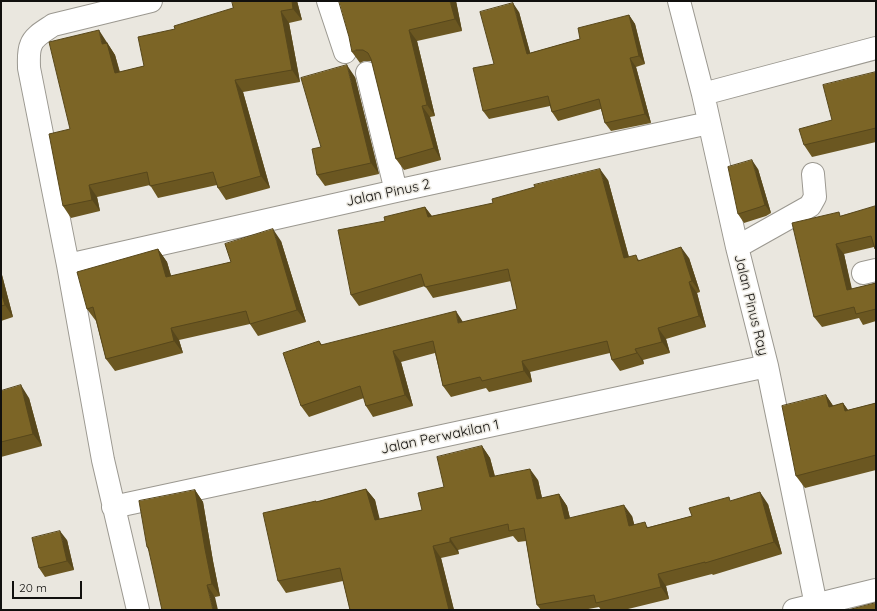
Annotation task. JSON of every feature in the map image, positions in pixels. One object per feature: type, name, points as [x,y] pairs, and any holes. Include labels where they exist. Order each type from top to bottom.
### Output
[{"type":"street","points":[[138,610],[103,460],[68,265],[29,68],[29,56],[31,44],[41,33],[53,25],[151,1]]},
{"type":"street","points":[[328,1],[345,52]]},
{"type":"street","name":"Jalan Pinus Ray","points":[[679,1],[703,94],[737,247],[766,366],[816,608]]},
{"type":"street","points":[[703,94],[876,48]]},
{"type":"street","points":[[367,73],[396,191]]},
{"type":"street","name":"Jalan Pinus 2","points":[[68,265],[396,191],[709,123]]},
{"type":"street","points":[[737,247],[810,206],[815,197],[814,174]]},
{"type":"street","name":"Jalan Perwakilan 1","points":[[113,507],[766,366]]},
{"type":"street","points":[[794,610],[816,608],[876,590]]},
{"type":"building","points":[[232,1],[292,1],[293,9],[281,11],[292,70],[235,80],[261,176],[218,188],[213,172],[150,186],[147,172],[89,185],[92,200],[63,206],[49,134],[70,129],[49,42],[99,30],[102,44],[107,43],[115,73],[144,66],[138,37],[175,29],[174,26],[233,8]]},
{"type":"building","points":[[339,1],[450,1],[455,19],[409,30],[427,105],[422,106],[434,148],[396,159],[371,59],[368,53],[363,50],[356,50],[352,52]]},
{"type":"building","points":[[513,3],[527,54],[580,39],[578,28],[629,15],[639,56],[630,58],[645,114],[605,123],[599,99],[552,112],[548,96],[483,111],[473,68],[494,64],[480,12]]},
{"type":"building","points":[[347,65],[371,163],[317,175],[312,149],[321,147],[301,78]]},
{"type":"building","points":[[876,72],[876,128],[804,145],[799,129],[832,120],[823,85]]},
{"type":"building","points":[[752,160],[765,205],[738,214],[728,167]]},
{"type":"building","points":[[600,169],[624,258],[636,255],[638,261],[681,247],[692,281],[689,282],[699,316],[658,328],[662,342],[635,349],[637,353],[612,360],[607,341],[522,361],[524,371],[482,381],[480,377],[443,386],[433,341],[393,351],[405,395],[366,406],[360,386],[301,406],[283,353],[319,341],[321,345],[456,311],[458,323],[517,309],[508,269],[425,287],[421,274],[351,295],[338,230],[385,221],[384,217],[425,207],[428,217],[493,203],[492,199],[535,187],[534,185]]},
{"type":"building","points":[[876,206],[876,250],[871,236],[836,244],[847,290],[876,283],[876,309],[856,314],[854,307],[814,317],[792,223],[839,212],[840,216]]},
{"type":"building","points":[[273,229],[297,310],[250,324],[246,311],[171,328],[174,341],[106,359],[93,307],[87,309],[77,272],[158,249],[166,277],[231,262],[225,244]]},
{"type":"building","points":[[1,292],[5,305],[1,306]]},
{"type":"building","points":[[21,385],[33,434],[1,442],[1,391]]},
{"type":"building","points":[[826,395],[829,407],[843,403],[845,411],[876,403],[876,455],[796,476],[782,406]]},
{"type":"building","points":[[482,446],[490,477],[530,469],[537,499],[559,494],[565,519],[624,505],[629,526],[645,522],[647,528],[692,516],[689,508],[729,497],[730,501],[760,492],[774,542],[705,563],[658,574],[661,587],[596,603],[594,595],[537,605],[524,528],[509,531],[508,524],[450,538],[450,542],[433,546],[449,610],[350,610],[340,568],[278,581],[263,513],[316,502],[366,489],[375,520],[422,510],[418,493],[444,487],[437,457]]},
{"type":"building","points":[[195,490],[212,584],[207,585],[213,610],[162,610],[147,547],[139,501]]},
{"type":"building","points":[[60,531],[67,561],[39,568],[32,538]]},
{"type":"building","points":[[876,603],[876,610],[848,610]]}]
